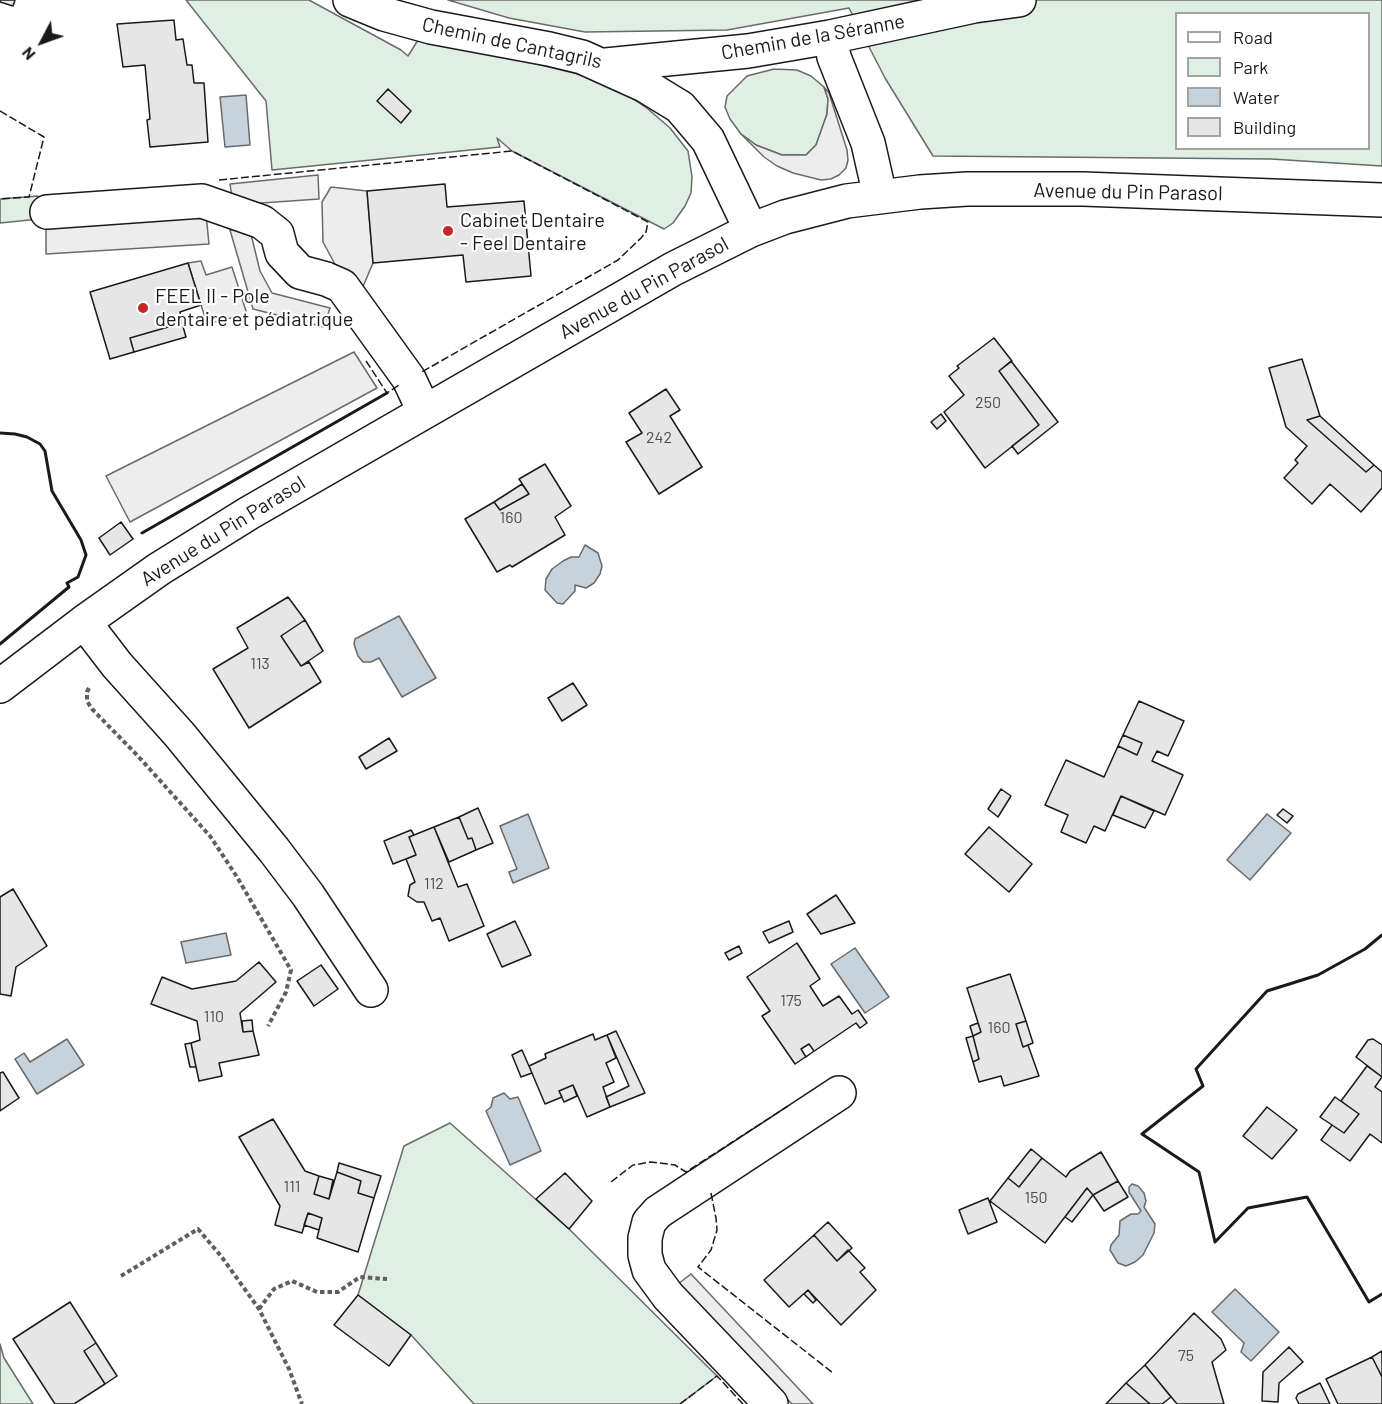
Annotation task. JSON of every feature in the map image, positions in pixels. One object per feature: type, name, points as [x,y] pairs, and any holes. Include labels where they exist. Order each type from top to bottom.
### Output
[{"type":"street","name":"Chemin de Cantagrils","points":[[350,0],[384,14],[431,27],[549,49],[582,57],[603,66],[677,59]]},
{"type":"street","name":"Chemin de la Séranne","points":[[677,59],[748,51],[830,37],[974,6],[1019,0]]},
{"type":"street","points":[[830,37],[834,57],[868,143],[880,196]]},
{"type":"street","points":[[603,66],[653,90],[680,107],[708,140],[751,230]]},
{"type":"street","name":"Avenue du Pin Parasol","points":[[0,686],[159,569],[424,411],[673,269],[751,230],[814,208],[880,196],[968,189],[1083,189],[1382,200]]},
{"type":"street","points":[[47,212],[202,201],[262,222],[277,234],[282,253],[300,272],[342,286],[410,379],[424,411]]},
{"type":"street","points":[[84,622],[274,849],[308,895],[371,990]]},
{"type":"street","points":[[771,1404],[668,1296],[649,1270],[645,1255],[645,1238],[649,1222],[658,1212],[839,1093]]},
{"type":"path","points":[[117,664],[87,692],[87,701],[92,710],[137,755],[210,836],[237,876],[291,970],[286,992],[268,1026]]},
{"type":"path","points":[[121,1276],[198,1229],[221,1256],[259,1309],[289,1369],[302,1404]]},
{"type":"path","points":[[259,1309],[274,1289],[292,1281],[317,1292],[338,1292],[360,1277],[387,1279]]},
{"type":"green space","points":[[186,0],[309,0],[408,56],[418,40],[491,53],[578,74],[620,90],[648,109],[670,128],[688,151],[692,177],[691,193],[673,223],[664,229],[512,151],[497,138],[500,147],[272,170],[266,101]]},
{"type":"green space","points":[[448,0],[1382,0],[1382,166],[1271,159],[933,156],[885,78],[849,8],[727,30],[585,32],[509,18]]},
{"type":"green space","points":[[774,69],[797,70],[811,76],[824,87],[828,99],[827,114],[816,145],[806,155],[782,155],[756,145],[741,134],[730,119],[725,107],[727,96],[747,76]]},
{"type":"green space","points":[[38,196],[39,219],[0,223],[0,199]]},
{"type":"green space","points":[[450,1123],[569,1229],[717,1376],[680,1404],[474,1404],[411,1335],[358,1295],[404,1146]]},
{"type":"green space","points":[[0,1344],[4,1358],[33,1404],[0,1404]]},
{"type":"shaded area","points":[[824,87],[829,93],[847,150],[846,168],[839,175],[821,180],[793,173],[764,157],[741,134],[756,145],[782,155],[806,155],[816,145],[827,114],[828,99]]},
{"type":"shaded area","points":[[318,175],[319,199],[233,205],[230,184]]},
{"type":"shaded area","points":[[331,187],[367,191],[373,263],[362,289],[336,266],[323,242],[322,202]]},
{"type":"shaded area","points":[[206,214],[209,244],[46,254],[46,227]]},
{"type":"shaded area","points":[[230,230],[250,230],[260,271],[272,293],[330,308],[324,327],[253,309]]},
{"type":"shaded area","points":[[201,261],[206,275],[232,267],[247,314],[207,324],[188,263]]},
{"type":"shaded area","points":[[354,352],[377,388],[130,522],[106,476]]},
{"type":"shaded area","points":[[691,1274],[813,1404],[792,1404],[678,1284]]},
{"type":"water","points":[[246,95],[250,145],[225,147],[220,97]]},
{"type":"water","points":[[585,545],[598,553],[602,566],[600,574],[594,583],[586,588],[575,585],[575,591],[563,604],[557,603],[545,590],[546,579],[552,569],[563,561],[571,557],[579,557]]},
{"type":"water","points":[[399,616],[436,678],[402,697],[379,658],[371,662],[363,662],[354,644],[355,639]]},
{"type":"water","points":[[528,814],[549,868],[513,883],[509,872],[517,869],[500,826]]},
{"type":"water","points":[[1267,814],[1291,833],[1250,880],[1227,860]]},
{"type":"water","points":[[226,933],[231,955],[186,963],[181,942]]},
{"type":"water","points":[[855,948],[889,997],[865,1013],[831,964]]},
{"type":"water","points":[[67,1039],[84,1065],[37,1094],[15,1059],[24,1053],[30,1062]]},
{"type":"water","points":[[504,1093],[510,1099],[518,1097],[541,1151],[510,1165],[486,1111],[491,1107],[493,1098]]},
{"type":"water","points":[[1132,1184],[1138,1186],[1144,1193],[1146,1201],[1144,1207],[1155,1224],[1154,1233],[1143,1255],[1126,1266],[1118,1263],[1110,1250],[1119,1235],[1120,1221],[1141,1211],[1129,1192]]},
{"type":"water","points":[[1235,1289],[1279,1332],[1251,1361],[1241,1352],[1244,1343],[1212,1312]]},
{"type":"building","points":[[0,0],[15,0],[13,6],[0,2]]},
{"type":"building","points":[[174,20],[176,40],[183,39],[187,65],[192,65],[194,83],[204,83],[208,142],[150,147],[145,65],[123,67],[117,24]]},
{"type":"building","points":[[388,89],[411,111],[401,123],[377,101]]},
{"type":"building","name":"Cabinet Dentaire - Feel Dentaire","points":[[445,184],[447,207],[524,201],[531,276],[466,282],[463,255],[373,263],[367,191]]},
{"type":"building","name":"FEEL II - Pole dentaire et pédiatrique","points":[[188,263],[201,305],[180,312],[182,323],[130,338],[134,352],[110,359],[90,292]]},
{"type":"building","points":[[182,323],[186,337],[134,352],[130,338]]},
{"type":"building","points":[[994,338],[1012,361],[999,371],[1039,425],[985,468],[944,412],[964,395],[949,376],[959,368],[957,366]]},
{"type":"building","points":[[1302,359],[1320,416],[1307,420],[1366,472],[1374,465],[1382,472],[1382,488],[1361,512],[1330,484],[1312,504],[1284,478],[1298,463],[1295,460],[1307,446],[1286,427],[1269,368]]},
{"type":"building","points":[[1011,361],[1058,422],[1018,454],[1012,446],[1039,425],[999,371]]},
{"type":"building","points":[[666,389],[680,410],[670,416],[702,467],[659,494],[626,442],[642,433],[629,413]]},
{"type":"building","points":[[941,414],[946,421],[937,429],[931,422]]},
{"type":"building","points":[[1320,416],[1374,465],[1366,472],[1307,420]]},
{"type":"building","points":[[545,464],[571,506],[555,517],[565,535],[512,567],[510,565],[497,572],[465,519],[494,502],[500,510],[529,494],[519,479]]},
{"type":"building","points":[[522,484],[529,494],[500,510],[494,502]]},
{"type":"building","points":[[121,522],[133,539],[110,555],[99,538]]},
{"type":"building","points":[[288,597],[305,620],[281,636],[301,666],[309,662],[321,682],[249,728],[213,669],[248,648],[237,628]]},
{"type":"building","points":[[305,620],[323,651],[301,666],[281,636]]},
{"type":"building","points":[[573,683],[587,705],[562,721],[548,698]]},
{"type":"building","points":[[1139,701],[1184,721],[1168,756],[1157,751],[1152,761],[1183,775],[1165,815],[1121,796],[1105,831],[1094,826],[1086,843],[1061,832],[1068,815],[1045,805],[1066,760],[1104,777],[1118,746],[1137,755],[1142,743],[1123,735]]},
{"type":"building","points":[[1123,735],[1142,743],[1137,755],[1118,746]]},
{"type":"building","points":[[389,738],[397,751],[366,769],[359,757]]},
{"type":"building","points":[[1001,789],[1011,796],[998,817],[988,809]]},
{"type":"building","points":[[1121,796],[1154,811],[1145,828],[1113,815]]},
{"type":"building","points":[[478,808],[493,843],[476,850],[472,838],[468,839],[459,817]]},
{"type":"building","points":[[1283,809],[1293,816],[1287,823],[1277,815]]},
{"type":"building","points":[[459,817],[468,839],[472,838],[476,850],[449,862],[434,827]]},
{"type":"building","points":[[434,827],[458,887],[467,884],[484,926],[449,941],[440,918],[432,921],[424,902],[417,902],[408,896],[410,885],[415,882],[406,859],[416,855],[409,837]]},
{"type":"building","points":[[989,827],[1032,864],[1009,892],[965,854]]},
{"type":"building","points":[[411,830],[414,835],[409,837],[416,855],[393,864],[384,841]]},
{"type":"building","points":[[13,889],[47,946],[16,967],[11,996],[0,994],[0,897]]},
{"type":"building","points":[[836,895],[855,923],[821,934],[807,914]]},
{"type":"building","points":[[515,921],[531,955],[502,967],[487,934]]},
{"type":"building","points":[[789,921],[793,932],[769,943],[763,932]]},
{"type":"building","points":[[797,943],[820,979],[810,986],[823,1006],[839,996],[852,1014],[858,1010],[867,1023],[860,1028],[856,1023],[795,1064],[762,1016],[770,1011],[747,977]]},
{"type":"building","points":[[739,946],[742,953],[729,960],[725,953]]},
{"type":"building","points":[[259,962],[276,982],[240,1013],[243,1032],[253,1031],[259,1055],[219,1063],[222,1076],[199,1081],[191,1043],[200,1040],[197,1021],[151,1004],[162,977],[192,989],[236,981]]},
{"type":"building","points":[[321,965],[338,989],[314,1006],[297,981]]},
{"type":"building","points":[[1010,974],[1026,1021],[1016,1024],[1023,1047],[1028,1045],[1039,1076],[1004,1086],[1001,1076],[979,1082],[973,1062],[979,1059],[973,1036],[981,1032],[967,988]]},
{"type":"building","points":[[252,1020],[253,1031],[243,1032],[242,1021]]},
{"type":"building","points":[[1026,1021],[1033,1043],[1023,1047],[1016,1024]]},
{"type":"building","points":[[978,1023],[981,1032],[973,1036],[970,1026]]},
{"type":"building","points":[[616,1031],[645,1093],[610,1107],[606,1097],[629,1086],[607,1035]]},
{"type":"building","points":[[593,1034],[595,1040],[607,1035],[616,1058],[606,1063],[614,1082],[603,1087],[610,1107],[587,1117],[573,1085],[559,1091],[562,1097],[545,1104],[529,1066],[546,1058],[545,1054]]},
{"type":"building","points":[[973,1036],[979,1059],[973,1062],[966,1038]]},
{"type":"building","points":[[1373,1039],[1382,1045],[1382,1077],[1356,1057],[1368,1040]]},
{"type":"building","points":[[191,1043],[196,1067],[190,1067],[185,1044]]},
{"type":"building","points":[[809,1044],[814,1051],[806,1057],[801,1049]]},
{"type":"building","points":[[522,1050],[532,1073],[521,1077],[512,1055]]},
{"type":"building","points":[[1367,1066],[1382,1077],[1375,1087],[1382,1092],[1382,1143],[1370,1134],[1350,1161],[1321,1140],[1332,1125],[1344,1133],[1359,1114],[1341,1101]]},
{"type":"building","points":[[3,1072],[19,1098],[0,1111],[0,1073]]},
{"type":"building","points":[[573,1085],[577,1096],[564,1102],[559,1091]]},
{"type":"building","points":[[1335,1097],[1359,1114],[1344,1133],[1320,1117]]},
{"type":"building","points":[[1267,1107],[1297,1130],[1272,1159],[1243,1136]]},
{"type":"building","points":[[273,1119],[305,1171],[319,1176],[314,1194],[329,1199],[337,1172],[361,1181],[358,1193],[374,1198],[358,1252],[317,1238],[322,1218],[308,1213],[302,1233],[275,1225],[280,1206],[239,1137]]},
{"type":"building","points":[[1031,1149],[1042,1158],[1019,1187],[1008,1178]]},
{"type":"building","points":[[1101,1152],[1118,1181],[1093,1195],[1087,1188],[1045,1243],[990,1201],[1008,1178],[1019,1187],[1042,1158],[1066,1177],[1070,1171]]},
{"type":"building","points":[[339,1163],[381,1176],[374,1198],[358,1193],[361,1181],[337,1172]]},
{"type":"building","points":[[565,1173],[592,1201],[569,1229],[536,1199]]},
{"type":"building","points":[[319,1176],[333,1180],[329,1199],[314,1194]]},
{"type":"building","points":[[1118,1181],[1128,1197],[1104,1211],[1093,1195]]},
{"type":"building","points":[[1087,1188],[1093,1195],[1072,1222],[1065,1217]]},
{"type":"building","points":[[988,1198],[997,1222],[968,1234],[959,1210]]},
{"type":"building","points":[[308,1213],[322,1218],[319,1230],[304,1225]]},
{"type":"building","points":[[828,1222],[852,1248],[837,1261],[814,1235]]},
{"type":"building","points":[[814,1235],[837,1261],[848,1250],[865,1268],[860,1272],[876,1290],[841,1325],[808,1290],[789,1307],[764,1280]]},
{"type":"building","points":[[808,1290],[816,1300],[813,1303],[804,1294]]},
{"type":"building","points":[[358,1295],[411,1335],[389,1366],[334,1325]]},
{"type":"building","points":[[70,1302],[96,1343],[84,1351],[105,1384],[74,1404],[55,1404],[13,1339]]},
{"type":"building","points":[[1194,1313],[1221,1339],[1226,1350],[1212,1362],[1224,1404],[1177,1404],[1145,1365]]},
{"type":"building","points":[[96,1343],[117,1376],[105,1384],[84,1351]]},
{"type":"building","points":[[1289,1347],[1303,1362],[1279,1383],[1278,1402],[1262,1401],[1263,1372]]},
{"type":"building","points":[[1382,1351],[1382,1377],[1372,1357]]},
{"type":"building","points":[[1372,1357],[1382,1377],[1382,1404],[1338,1404],[1326,1379]]},
{"type":"building","points":[[1145,1365],[1171,1397],[1162,1404],[1150,1404],[1126,1383]]},
{"type":"building","points":[[1126,1383],[1150,1404],[1106,1404]]},
{"type":"building","points":[[1320,1383],[1330,1404],[1299,1404],[1296,1398],[1298,1394]]},
{"type":"fence","points":[[0,111],[44,137],[29,197],[0,199]]},
{"type":"fence","points":[[219,180],[512,151],[648,222],[646,232],[618,260],[420,373]]},
{"type":"fence","points":[[366,361],[387,393],[399,385]]},
{"type":"fence","points":[[611,1182],[633,1165],[651,1162],[675,1165],[686,1172],[788,1106]]},
{"type":"fence","points":[[711,1193],[717,1230],[711,1250],[698,1267],[833,1373]]},
{"type":"fence","points":[[680,1404],[717,1376],[743,1404]]},
{"type":"wall","points":[[142,533],[387,393]]},
{"type":"wall","points":[[0,433],[27,437],[40,444],[45,451],[52,491],[81,540],[86,555],[78,577],[67,583],[69,587],[0,644]]},
{"type":"wall","points":[[1382,935],[1365,949],[1318,975],[1267,991],[1196,1069],[1203,1086],[1142,1134],[1199,1172],[1215,1242],[1248,1208],[1307,1197],[1369,1302],[1382,1294]]},
{"type":"place","name":"Cabinet Dentaire - Feel Dentaire","points":[[448,231]]},
{"type":"place","name":"FEEL II - Pole dentaire et pédiatrique","points":[[143,308]]}]
